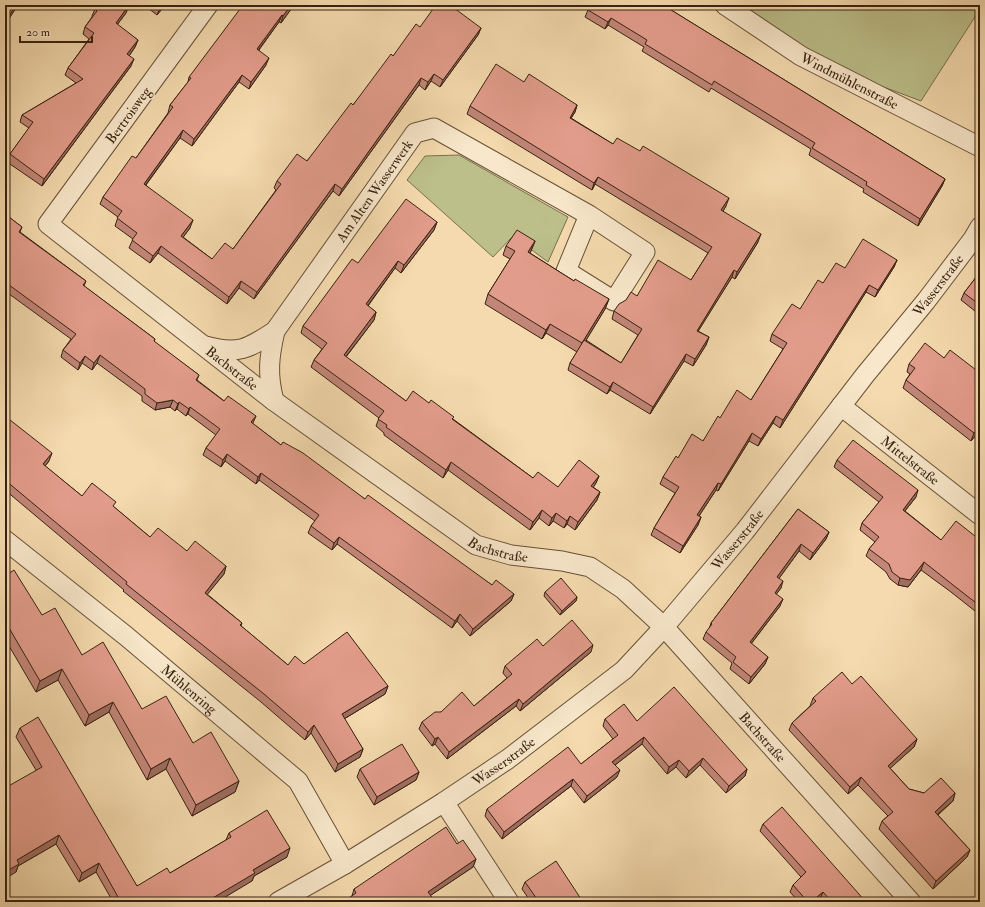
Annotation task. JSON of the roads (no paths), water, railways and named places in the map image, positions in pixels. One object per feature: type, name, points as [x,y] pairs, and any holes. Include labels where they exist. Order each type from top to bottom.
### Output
[{"type":"street","name":"Bertroisweg","points":[[48,224],[208,5]]},
{"type":"street","name":"Windmühlenstraße","points":[[725,5],[800,56],[980,147]]},
{"type":"street","name":"Am Alten Wasserwerk","points":[[202,345],[224,352],[241,350],[258,342],[275,330],[415,133],[434,128],[590,215],[645,252],[614,301],[566,271],[590,215]]},
{"type":"street","name":"Bachstraße","points":[[48,224],[274,400],[476,545],[511,556],[562,561],[590,568],[623,589],[664,627],[910,902]]},
{"type":"street","name":"Wasserstraße","points":[[278,902],[344,864],[444,802],[508,759],[624,670],[664,627],[745,531],[841,406],[974,239],[980,227]]},
{"type":"street","name":"Am Alten Wasserwerk","points":[[274,400],[269,382],[268,364],[275,330]]},
{"type":"street","name":"Mittelstraße","points":[[841,406],[980,515]]},
{"type":"street","name":"Mühlenring","points":[[5,540],[126,636],[298,780],[344,864]]},
{"type":"street","points":[[444,802],[510,902]]}]
